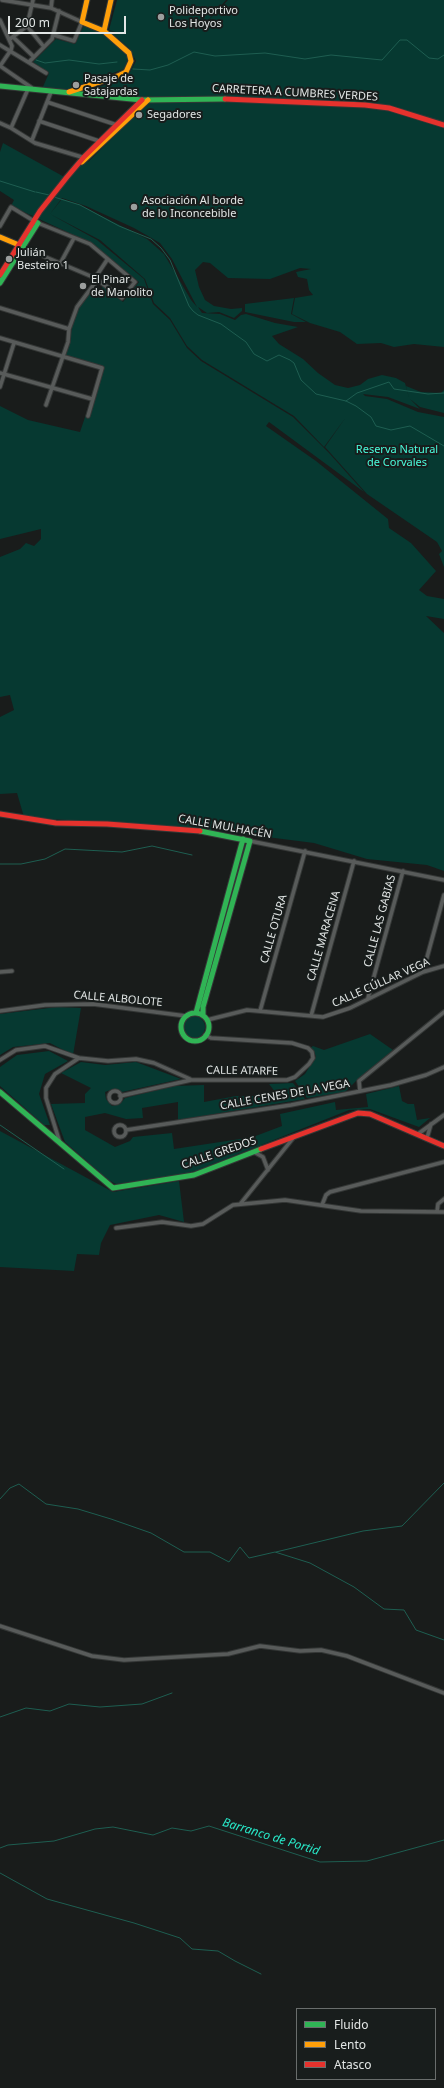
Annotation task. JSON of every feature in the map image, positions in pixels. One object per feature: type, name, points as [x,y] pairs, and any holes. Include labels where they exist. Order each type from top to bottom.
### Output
[{"type":"street","points":[[0,86],[66,93],[80,91],[126,72],[131,64],[129,53],[104,31],[51,8],[16,1],[2,0]]},
{"type":"street","points":[[31,89],[0,66],[11,50],[12,38],[27,26],[33,0]]},
{"type":"street","points":[[51,8],[52,0]]},
{"type":"street","points":[[54,35],[74,41],[82,22],[88,0]]},
{"type":"street","points":[[104,31],[111,0]]},
{"type":"street","points":[[29,62],[54,35],[59,11]]},
{"type":"street","points":[[0,20],[12,38],[34,57]]},
{"type":"street","points":[[27,26],[44,47]]},
{"type":"street","points":[[0,45],[11,50],[46,72]]},
{"type":"street","points":[[19,87],[22,81]]},
{"type":"street","points":[[11,128],[31,89]]},
{"type":"street","name":"CARRETERA A CUMBRES VERDES","points":[[80,91],[142,100],[211,98],[365,104],[389,108],[444,125]]},
{"type":"street","points":[[32,140],[51,92]]},
{"type":"street","points":[[85,158],[100,141],[142,100]]},
{"type":"street","points":[[0,283],[36,222],[40,211],[67,176],[78,164],[148,100]]},
{"type":"street","points":[[46,102],[117,125]]},
{"type":"street","points":[[39,121],[100,141]]},
{"type":"street","points":[[0,123],[35,143],[85,158]]},
{"type":"street","points":[[0,226],[11,208],[36,222],[90,244],[107,260],[135,282],[122,298],[95,278],[61,262],[0,237]]},
{"type":"street","points":[[61,262],[74,238]]},
{"type":"street","points":[[0,275],[21,246]]},
{"type":"street","points":[[46,404],[68,342],[69,329],[77,307],[95,283],[95,278],[107,260]]},
{"type":"street","points":[[0,308],[69,329]]},
{"type":"street","points":[[0,338],[102,368],[88,416]]},
{"type":"street","points":[[0,387],[2,373],[14,343]]},
{"type":"street","points":[[2,373],[92,399]]},
{"type":"street","name":"CALLE MULHACÉN","points":[[0,814],[56,823],[107,824],[201,831],[444,880]]},
{"type":"street","points":[[234,887],[244,839]]},
{"type":"street","points":[[203,1015],[203,1008],[213,962],[234,887],[250,841]]},
{"type":"street","name":"CALLE OTURA","points":[[260,1011],[305,851]]},
{"type":"street","name":"CALLE MARACENA","points":[[311,1016],[354,861]]},
{"type":"street","name":"CALLE LAS GABIAS","points":[[368,998],[403,871]]},
{"type":"street","points":[[423,972],[444,895]]},
{"type":"street","points":[[196,1013],[213,962]]},
{"type":"street","name":"CALLE CÚLLAR VEGA","points":[[207,1020],[236,1011],[260,1011],[323,1018],[350,1008],[423,972],[444,966]]},
{"type":"street","points":[[0,972],[12,971]]},
{"type":"street","name":"CALLE ALBOLOTE","points":[[0,1011],[45,1005],[93,1004],[186,1016]]},
{"type":"street","points":[[360,1091],[359,1081],[444,1012]]},
{"type":"street","points":[[196,1013],[203,1015],[207,1020],[208,1028],[205,1035],[198,1040],[193,1040],[182,1033],[181,1024],[186,1016],[196,1013]]},
{"type":"street","name":"CALLE ATARFE","points":[[120,1096],[191,1080],[287,1080],[295,1077],[309,1064],[313,1058],[312,1052],[308,1048],[292,1043],[211,1038],[205,1035]]},
{"type":"street","points":[[0,1060],[16,1050],[45,1046],[79,1058],[108,1061],[136,1059],[154,1063],[191,1080]]},
{"type":"street","points":[[60,1143],[46,1098],[47,1085],[55,1074],[79,1058]]},
{"type":"street","name":"CALLE CENES DE LA VEGA","points":[[126,1130],[291,1105],[390,1085],[426,1075],[444,1066]]},
{"type":"street","name":"CALLE GREDOS","points":[[0,1092],[105,1183],[113,1188],[194,1175],[358,1113],[370,1114],[444,1146]]},
{"type":"street","points":[[418,1134],[444,1115]]},
{"type":"street","points":[[427,1138],[431,1124]]},
{"type":"street","points":[[46,1132],[56,1128]]},
{"type":"street","points":[[241,1203],[294,1137]]},
{"type":"street","points":[[254,1152],[264,1157],[268,1170]]},
{"type":"street","points":[[322,1205],[326,1195],[330,1192],[444,1162]]},
{"type":"street","points":[[437,1212],[438,1204],[444,1199]]},
{"type":"street","points":[[116,1228],[162,1222],[191,1226],[203,1224],[234,1205],[241,1203],[285,1200],[361,1212],[444,1212]]},
{"type":"street","points":[[0,1626],[92,1656],[124,1660],[228,1654],[260,1646],[300,1651],[321,1650],[348,1656],[444,1693]]},
{"type":"green space","name":"Reserva Natural de Corvales","points":[[117,0],[226,0],[202,27],[228,0],[444,0],[444,347],[414,344],[394,347],[381,343],[357,344],[340,332],[310,323],[292,314],[295,298],[313,295],[309,290],[307,279],[298,277],[296,272],[311,269],[300,268],[270,279],[228,278],[210,263],[203,262],[195,270],[199,287],[205,300],[214,306],[231,309],[242,308],[242,311],[234,318],[219,312],[207,313],[198,307],[202,313],[220,314],[235,320],[241,315],[246,314],[275,323],[298,327],[272,336],[279,344],[303,359],[318,373],[335,385],[348,388],[360,385],[368,379],[382,375],[396,378],[405,383],[409,398],[406,386],[421,392],[441,393],[444,390],[444,413],[420,407],[410,399],[420,409],[388,397],[363,394],[365,396],[387,399],[418,412],[444,417],[444,567],[439,554],[442,551],[437,542],[367,494],[325,447],[346,417],[324,447],[294,416],[202,360],[187,346],[170,318],[154,303],[145,279],[100,240],[50,214],[97,240],[144,279],[153,304],[170,320],[187,348],[201,361],[293,417],[329,453],[364,492],[269,422],[266,426],[316,461],[388,519],[389,528],[411,543],[436,571],[419,590],[427,596],[444,599],[444,619],[426,616],[444,633],[444,871],[427,865],[367,859],[314,843],[220,831],[24,817],[17,793],[0,794],[0,717],[14,710],[10,695],[0,697],[0,557],[20,549],[26,543],[34,546],[41,539],[41,529],[0,539],[0,406],[28,420],[80,432],[102,367],[65,355],[70,341],[72,326],[79,307],[90,292],[99,293],[103,286],[123,302],[139,282],[91,243],[11,206],[14,200],[0,191],[0,152],[3,143],[68,179],[81,165],[89,161],[150,101],[86,92],[121,79],[130,72],[136,61],[129,48],[109,31],[120,33],[109,30]],"holes":[[[62,198],[86,206],[134,228],[160,243],[172,259],[197,307],[191,300],[164,254],[147,239],[80,205],[62,199],[50,214]]]},
{"type":"green space","points":[[84,25],[109,37],[125,53],[128,59],[124,69],[67,90],[42,89],[49,73],[33,62],[56,39],[75,44]]},
{"type":"green space","points":[[294,298],[291,314],[306,322],[294,322],[245,312],[245,304]]},
{"type":"green space","points":[[57,1007],[81,1008],[73,1055],[50,1043],[13,1047],[0,1055],[0,1014]]},
{"type":"green space","points":[[194,1016],[202,1019],[205,1027],[202,1035],[194,1038],[186,1035],[183,1027],[186,1019]]},
{"type":"green space","points":[[370,1034],[393,1050],[345,1092],[307,1098],[295,1081],[305,1074],[316,1056],[310,1048],[313,1046],[324,1050]]},
{"type":"green space","points":[[49,1051],[68,1061],[45,1074],[39,1094],[50,1125],[44,1125],[0,1086],[0,1067],[17,1055]]},
{"type":"green space","points":[[81,1062],[105,1065],[136,1062],[181,1079],[122,1092],[113,1089],[105,1092],[106,1099],[112,1106],[120,1104],[125,1098],[174,1086],[204,1085],[204,1102],[236,1096],[265,1096],[276,1093],[269,1084],[293,1083],[305,1099],[178,1120],[178,1102],[142,1108],[143,1118],[126,1119],[105,1113],[85,1117],[85,1130],[115,1147],[130,1141],[133,1137],[172,1133],[174,1149],[253,1137],[282,1126],[280,1114],[335,1102],[336,1110],[368,1107],[366,1094],[399,1086],[402,1101],[408,1104],[414,1104],[417,1120],[430,1118],[419,1127],[370,1109],[349,1110],[196,1171],[176,1176],[116,1184],[108,1180],[65,1142],[51,1104],[85,1103],[85,1094],[91,1088],[61,1073]]},
{"type":"green space","points":[[0,1131],[113,1192],[179,1181],[184,1222],[159,1215],[110,1225],[101,1243],[99,1255],[77,1254],[74,1271],[0,1267]]},
{"type":"waterway","points":[[133,69],[150,70],[168,65],[194,52],[215,56],[265,53],[305,59],[331,55],[382,60],[400,40],[407,40],[429,58],[438,59],[444,55]]},
{"type":"waterway","points":[[36,60],[45,63],[69,60],[99,64],[117,62]]},
{"type":"waterway","points":[[0,181],[35,192]]},
{"type":"waterway","points":[[36,192],[49,195]]},
{"type":"waterway","points":[[54,197],[80,205],[119,226],[151,239],[161,248],[170,260],[189,306],[193,311],[198,315],[221,324],[246,342],[254,354],[267,361],[279,355],[290,360],[294,363],[301,380],[316,394],[346,401],[356,406],[371,417],[376,426],[391,430],[410,426],[444,446]]},
{"type":"waterway","points":[[346,401],[357,393],[389,382],[394,389],[428,394],[444,393]]},
{"type":"waterway","points":[[0,864],[21,864],[45,859],[65,849],[122,852],[152,846],[192,855]]},
{"type":"waterway","points":[[0,1125],[64,1169]]},
{"type":"waterway","points":[[276,1552],[363,1531],[402,1526],[444,1483]]},
{"type":"waterway","points":[[0,1499],[10,1488],[19,1484],[46,1504],[78,1509],[111,1519],[151,1533],[184,1552],[210,1552],[229,1562],[240,1547],[249,1558],[275,1552],[310,1563],[354,1587],[384,1609],[404,1610],[416,1630],[444,1640]]},
{"type":"waterway","points":[[0,1717],[26,1708],[50,1711],[69,1704],[100,1707],[142,1704],[172,1693]]},
{"type":"waterway","name":"Barranco de Portid","points":[[0,1848],[8,1845],[54,1841],[95,1829],[113,1827],[153,1835],[172,1828],[191,1831],[209,1826],[320,1862],[367,1861],[444,1840]]},
{"type":"waterway","points":[[0,1873],[47,1899],[134,1923],[180,1938],[192,1949],[218,1951],[261,1974]]},
{"type":"traffic: fast","points":[[0,86],[142,100],[225,99]]},
{"type":"traffic: fast","points":[[0,283],[38,223],[34,221]]},
{"type":"traffic: fast","points":[[200,831],[250,841],[203,1007],[203,1015]]},
{"type":"traffic: fast","points":[[196,1013],[243,839]]},
{"type":"traffic: fast","points":[[195,1013],[205,1017],[209,1027],[205,1037],[195,1041],[185,1037],[181,1027],[185,1017],[195,1013]]},
{"type":"traffic: fast","points":[[0,1092],[113,1188],[194,1175],[261,1149]]},
{"type":"traffic: slow","points":[[69,92],[118,76],[126,72],[131,61],[129,53],[104,31],[82,22],[87,0]]},
{"type":"traffic: slow","points":[[104,31],[111,0]]},
{"type":"traffic: slow","points":[[82,162],[148,100]]},
{"type":"traffic: slow","points":[[0,237],[19,245]]},
{"type":"traffic: jam","points":[[225,99],[365,105],[389,108],[444,125]]},
{"type":"traffic: jam","points":[[0,275],[40,211],[67,177],[84,157],[142,100]]},
{"type":"traffic: jam","points":[[0,814],[56,823],[107,824],[200,831]]},
{"type":"traffic: jam","points":[[261,1149],[358,1113],[370,1114],[444,1146]]},
{"type":"place","name":"Polideportivo Los Hoyos","points":[[161,17]]},
{"type":"place","name":"Pasaje de Satajardas","points":[[76,85]]},
{"type":"place","name":"Segadores","points":[[139,115]]},
{"type":"place","name":"Asociación Al borde de lo Inconcebible","points":[[134,207]]},
{"type":"place","name":"Julián Besteiro 1","points":[[9,259]]},
{"type":"place","name":"El Pinar de Manolito","points":[[83,286]]}]
